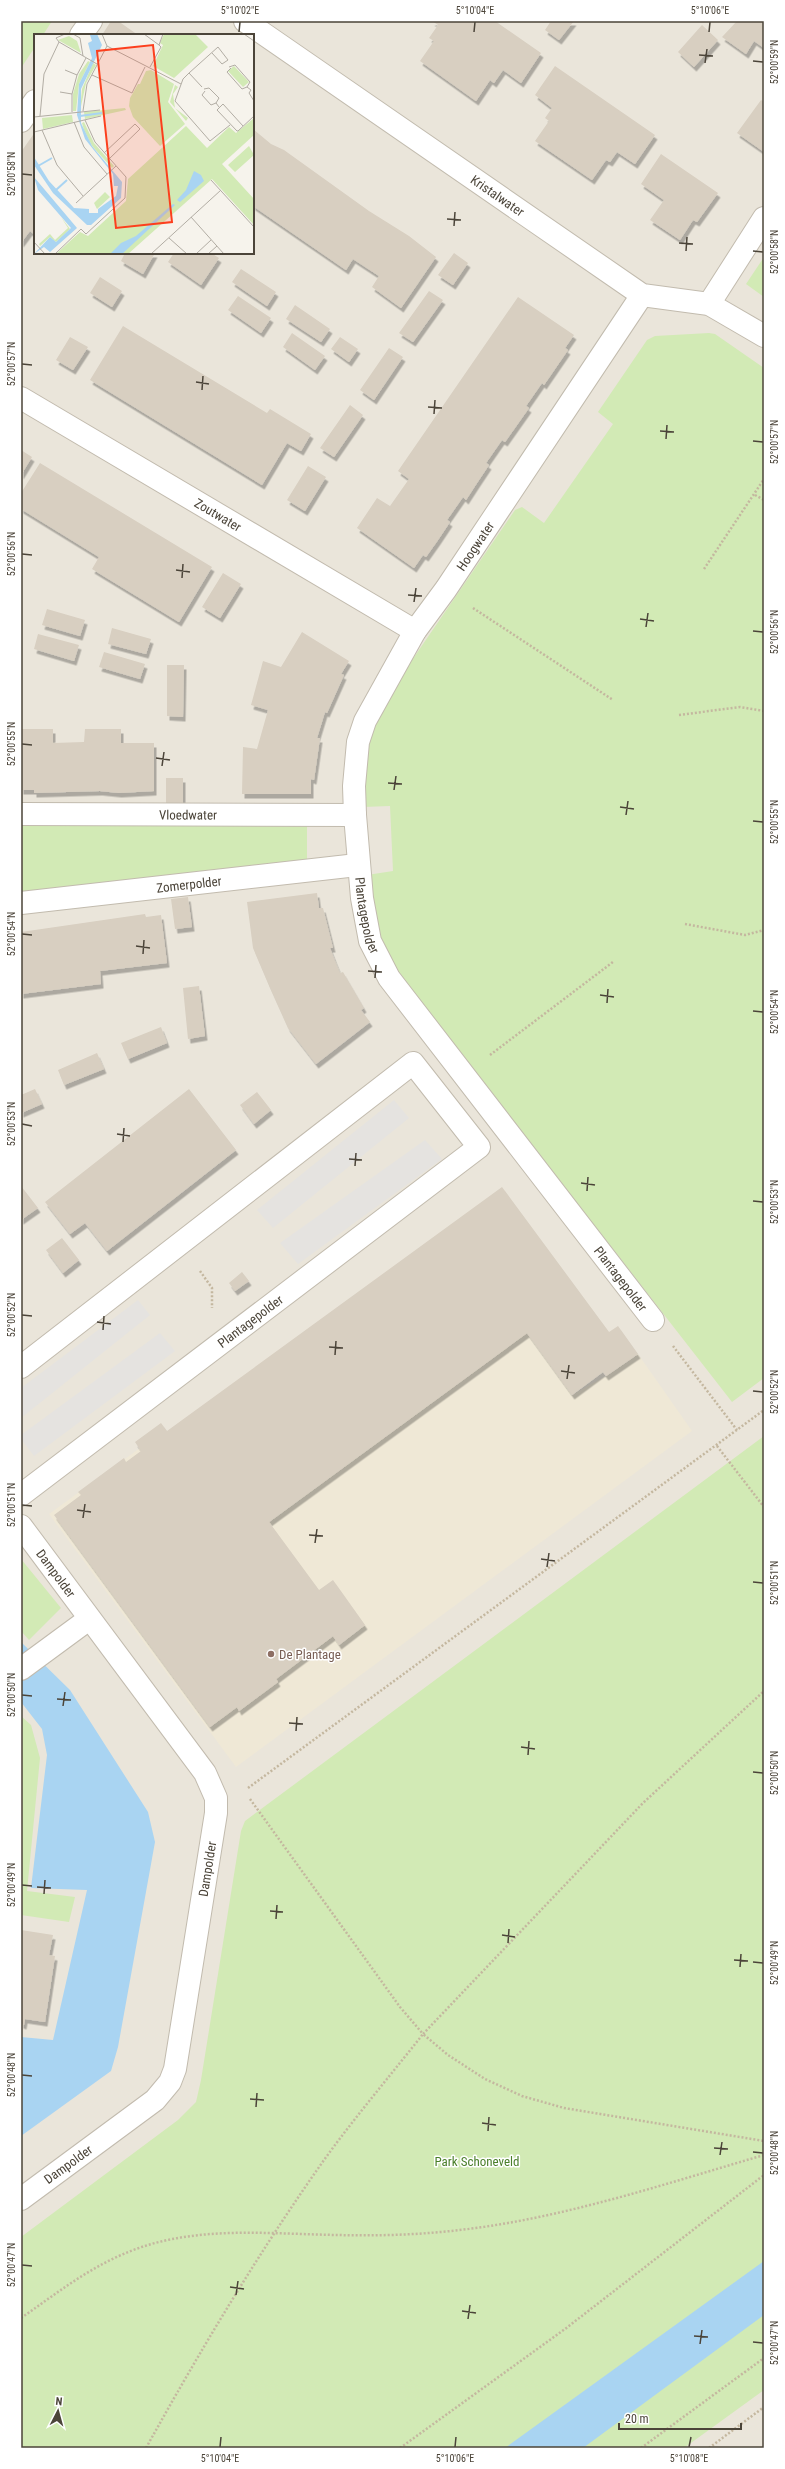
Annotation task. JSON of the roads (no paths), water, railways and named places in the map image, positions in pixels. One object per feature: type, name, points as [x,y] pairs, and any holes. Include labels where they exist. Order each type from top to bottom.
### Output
[{"type":"street","points":[[82,34],[91,21]]},
{"type":"street","name":"Kristalwater","points":[[245,21],[642,294],[709,304],[764,336]]},
{"type":"street","points":[[21,121],[34,102]]},
{"type":"street","points":[[709,304],[764,218]]},
{"type":"street","name":"Hoogwater","points":[[355,815],[358,742],[364,721],[415,631],[450,583],[642,294]]},
{"type":"street","name":"Zoutwater","points":[[21,398],[415,631]]},
{"type":"street","name":"Vloedwater","points":[[21,814],[355,815]]},
{"type":"street","name":"Plantagepolder","points":[[355,815],[358,865],[366,923],[375,953],[389,978],[653,1320]]},
{"type":"street","name":"Zomerpolder","points":[[21,903],[358,865]]},
{"type":"street","points":[[21,1367],[440,1043]]},
{"type":"street","points":[[414,1063],[479,1147]]},
{"type":"street","name":"Plantagepolder","points":[[21,1495],[505,1128]]},
{"type":"street","name":"Dampolder","points":[[21,1526],[204,1774],[216,1798],[216,1813],[175,2070],[170,2082],[155,2100],[21,2199]]},
{"type":"street","points":[[21,1669],[89,1619]]},
{"type":"water","points":[[21,1642],[70,1690],[148,1812],[155,1842],[118,2047],[111,2071],[21,2136],[21,2037],[53,2040],[87,1890],[31,1888],[47,1755],[42,1729],[21,1702]]},
{"type":"water","points":[[764,2261],[764,2315],[583,2448],[505,2448]]},
{"type":"place","name":"De Plantage","points":[[271,1654]]},
{"type":"park label","name":"Park Schoneveld","points":[[477,2161]]}]
